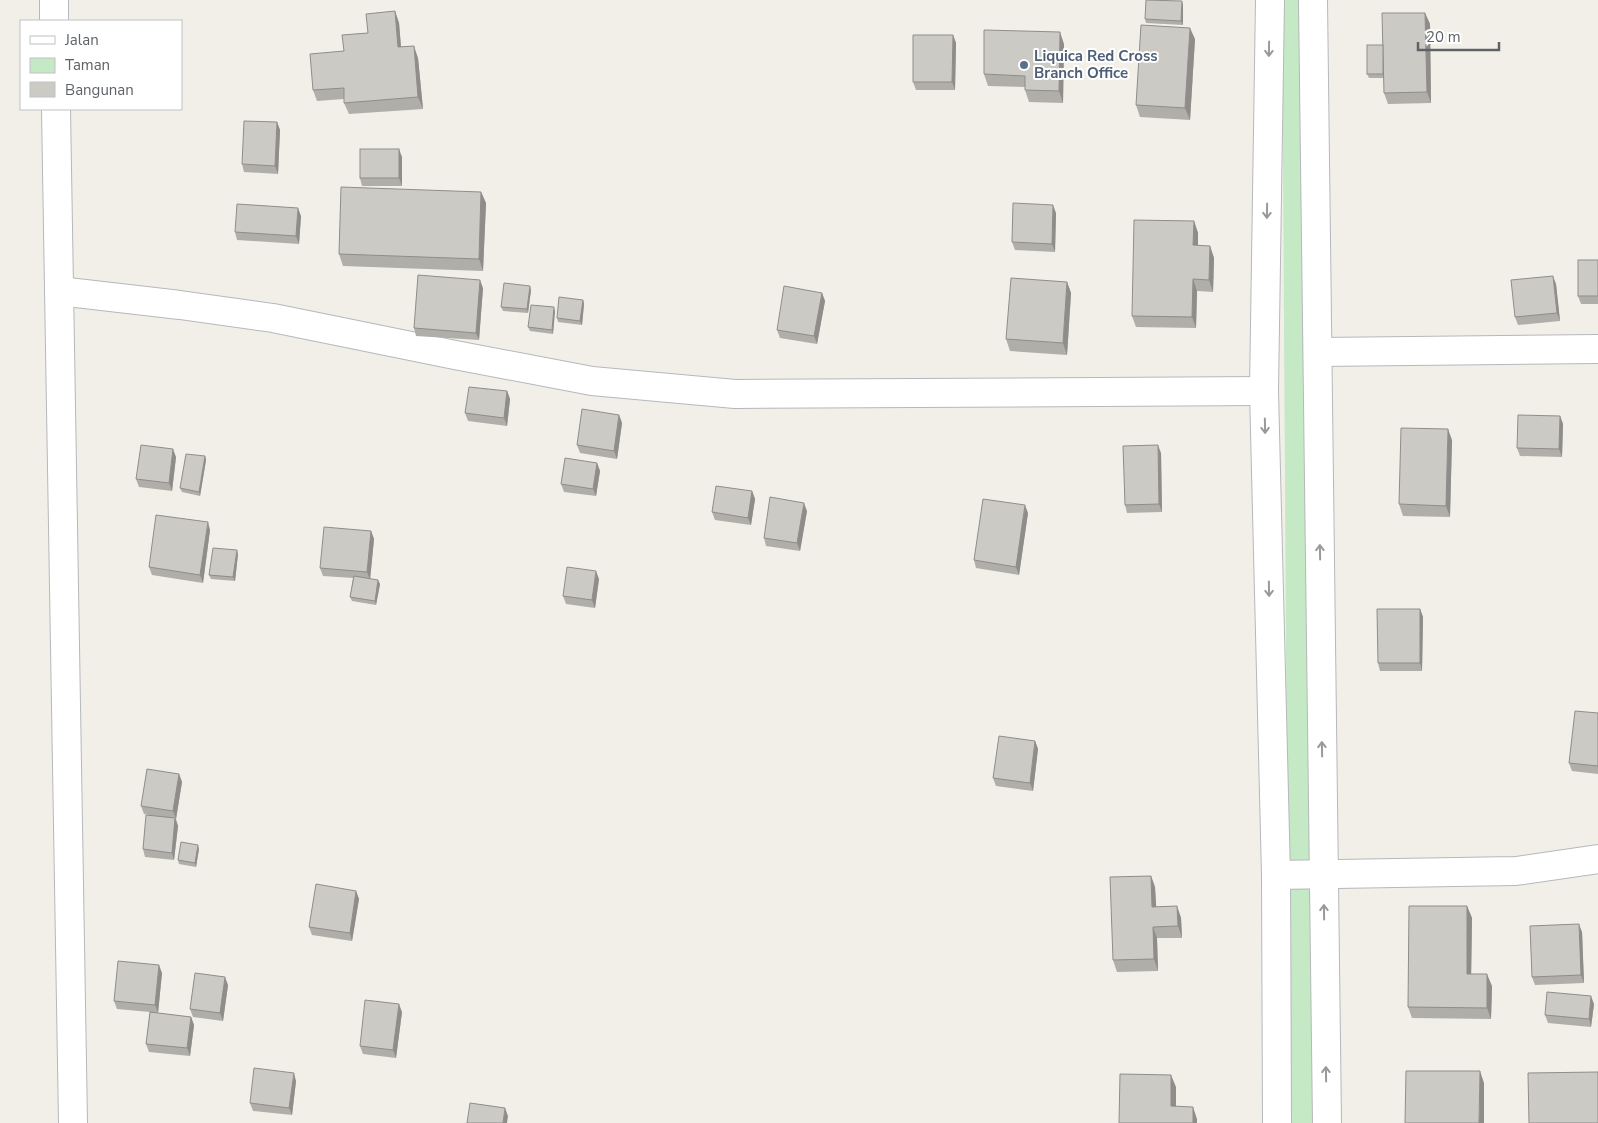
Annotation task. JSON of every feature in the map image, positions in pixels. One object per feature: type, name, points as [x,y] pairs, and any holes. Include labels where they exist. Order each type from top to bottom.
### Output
[{"type":"street","points":[[54,0],[54,20]]},
{"type":"street","points":[[1270,0],[1264,392],[1276,875],[1277,1123]]},
{"type":"street","points":[[1313,0],[1327,1123]]},
{"type":"street","points":[[56,110],[73,1123]]},
{"type":"street","points":[[59,291],[273,318],[592,381],[735,394],[1264,392]]},
{"type":"street","points":[[1318,352],[1598,349]]},
{"type":"street","points":[[1276,875],[1516,871],[1598,859]]},
{"type":"green space","points":[[1282,0],[1308,0],[1317,1123],[1289,1123]]},
{"type":"building","points":[[1146,0],[1182,1],[1181,21],[1145,19]]},
{"type":"building","points":[[395,11],[398,47],[414,46],[418,97],[344,103],[344,88],[313,90],[310,54],[344,51],[342,35],[368,33],[366,14]]},
{"type":"building","points":[[1382,13],[1425,13],[1427,92],[1384,93]]},
{"type":"building","points":[[1141,25],[1190,28],[1185,108],[1136,105]]},
{"type":"building","points":[[984,30],[1060,32],[1059,91],[1025,90],[1025,76],[984,74]]},
{"type":"building","points":[[913,35],[953,35],[952,82],[913,82]]},
{"type":"building","points":[[1367,45],[1383,45],[1383,74],[1367,74]]},
{"type":"building","points":[[244,121],[277,122],[275,166],[242,164]]},
{"type":"building","points":[[360,149],[399,149],[399,178],[360,178]]},
{"type":"building","points":[[341,187],[481,192],[479,259],[339,254]]},
{"type":"building","points":[[1013,203],[1053,205],[1052,244],[1012,242]]},
{"type":"building","points":[[237,204],[298,208],[296,236],[235,232]]},
{"type":"building","points":[[1134,220],[1194,221],[1193,245],[1210,246],[1209,280],[1193,279],[1192,317],[1132,316]]},
{"type":"building","points":[[1578,260],[1598,260],[1598,296],[1578,296]]},
{"type":"building","points":[[418,275],[480,280],[476,333],[414,328]]},
{"type":"building","points":[[1553,276],[1557,313],[1515,317],[1511,280]]},
{"type":"building","points":[[1011,278],[1067,282],[1063,343],[1006,339]]},
{"type":"building","points":[[504,283],[530,286],[527,309],[501,307]]},
{"type":"building","points":[[784,286],[822,293],[814,336],[777,330]]},
{"type":"building","points":[[559,297],[583,300],[580,321],[557,318]]},
{"type":"building","points":[[531,305],[554,307],[552,330],[528,327]]},
{"type":"building","points":[[469,387],[507,391],[504,418],[465,413]]},
{"type":"building","points":[[582,409],[619,415],[614,451],[577,445]]},
{"type":"building","points":[[1518,415],[1560,416],[1559,449],[1517,448]]},
{"type":"building","points":[[1401,428],[1448,429],[1446,506],[1399,504]]},
{"type":"building","points":[[141,445],[173,449],[169,483],[136,479]]},
{"type":"building","points":[[1158,445],[1159,504],[1125,505],[1123,446]]},
{"type":"building","points":[[186,454],[205,456],[199,492],[180,488]]},
{"type":"building","points":[[565,458],[597,463],[593,489],[561,484]]},
{"type":"building","points":[[716,486],[752,491],[748,518],[712,512]]},
{"type":"building","points":[[770,497],[804,503],[797,543],[764,538]]},
{"type":"building","points":[[983,499],[1025,505],[1016,567],[974,560]]},
{"type":"building","points":[[156,515],[208,522],[200,575],[149,567]]},
{"type":"building","points":[[324,527],[371,531],[367,572],[320,568]]},
{"type":"building","points":[[213,548],[237,550],[233,577],[209,575]]},
{"type":"building","points":[[567,567],[596,571],[592,600],[563,596]]},
{"type":"building","points":[[354,576],[378,580],[375,601],[350,597]]},
{"type":"building","points":[[1377,609],[1420,609],[1420,663],[1378,663]]},
{"type":"building","points":[[1575,711],[1598,713],[1598,766],[1569,763]]},
{"type":"building","points":[[999,736],[1035,741],[1030,783],[993,778]]},
{"type":"building","points":[[147,769],[179,774],[173,811],[141,806]]},
{"type":"building","points":[[146,815],[175,818],[172,853],[143,849]]},
{"type":"building","points":[[181,842],[198,845],[195,863],[178,860]]},
{"type":"building","points":[[1151,876],[1152,907],[1177,906],[1178,926],[1153,927],[1154,959],[1113,960],[1110,877]]},
{"type":"building","points":[[316,884],[356,891],[350,933],[309,927]]},
{"type":"building","points":[[1409,906],[1467,906],[1467,974],[1487,974],[1487,1008],[1408,1007]]},
{"type":"building","points":[[1579,924],[1581,975],[1532,977],[1530,926]]},
{"type":"building","points":[[118,961],[159,965],[155,1005],[114,1001]]},
{"type":"building","points":[[195,973],[225,977],[220,1013],[190,1009]]},
{"type":"building","points":[[1547,992],[1591,996],[1589,1019],[1545,1015]]},
{"type":"building","points":[[365,1000],[399,1004],[393,1050],[360,1046]]},
{"type":"building","points":[[150,1012],[191,1017],[187,1048],[146,1044]]},
{"type":"building","points":[[254,1068],[294,1073],[289,1108],[250,1103]]},
{"type":"building","points":[[1406,1071],[1480,1071],[1479,1123],[1405,1123]]},
{"type":"building","points":[[1598,1072],[1598,1123],[1529,1123],[1528,1073]]},
{"type":"building","points":[[1120,1074],[1171,1075],[1171,1106],[1193,1107],[1193,1123],[1119,1123]]},
{"type":"building","points":[[470,1103],[505,1108],[503,1123],[467,1123]]},
{"type":"place","name":"Liquica Red Cross Branch Office","points":[[1024,65]]}]
